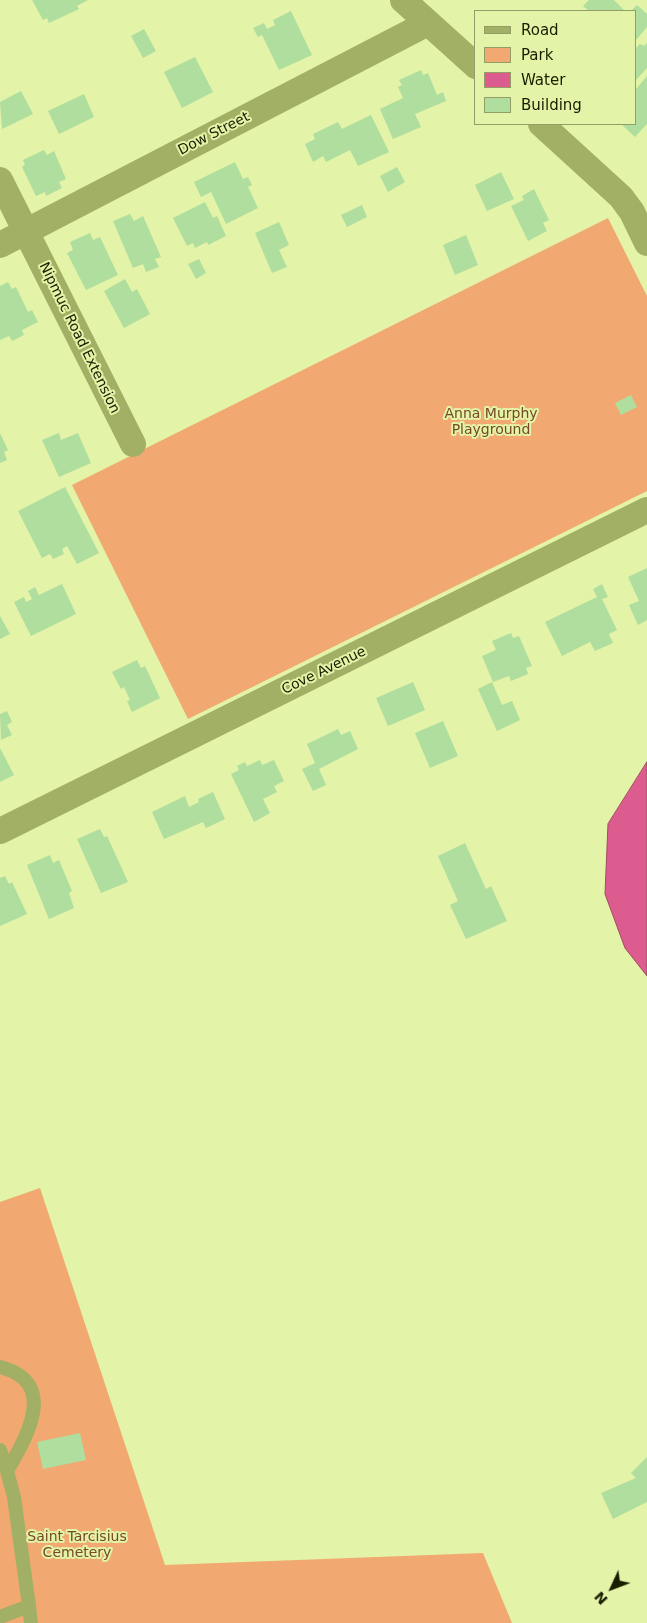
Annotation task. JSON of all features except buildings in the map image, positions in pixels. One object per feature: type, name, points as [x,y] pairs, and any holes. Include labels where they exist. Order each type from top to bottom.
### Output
[{"type":"street","points":[[403,0],[474,64]]},
{"type":"street","name":"Dow Street","points":[[0,245],[428,23]]},
{"type":"street","points":[[542,125],[621,197],[632,212],[647,243]]},
{"type":"street","name":"Nipmuc Road Extension","points":[[0,180],[133,444]]},
{"type":"street","name":"Cove Avenue","points":[[0,832],[647,510]]},
{"type":"lane","points":[[0,1367],[14,1370],[24,1379],[31,1388],[34,1401],[34,1415],[26,1438],[7,1471]]},
{"type":"lane","points":[[0,1450],[14,1497],[31,1623]]},
{"type":"lane","points":[[0,1617],[30,1606]]},
{"type":"green space","name":"Anna Murphy Playground","points":[[608,218],[647,296],[647,491],[188,719],[72,485]]},
{"type":"green space","name":"Saint Tarcisius Cemetery","points":[[40,1188],[165,1565],[483,1553],[512,1623],[0,1623],[0,1202]]},
{"type":"water","points":[[647,762],[647,976],[625,948],[605,894],[608,824]]}]
